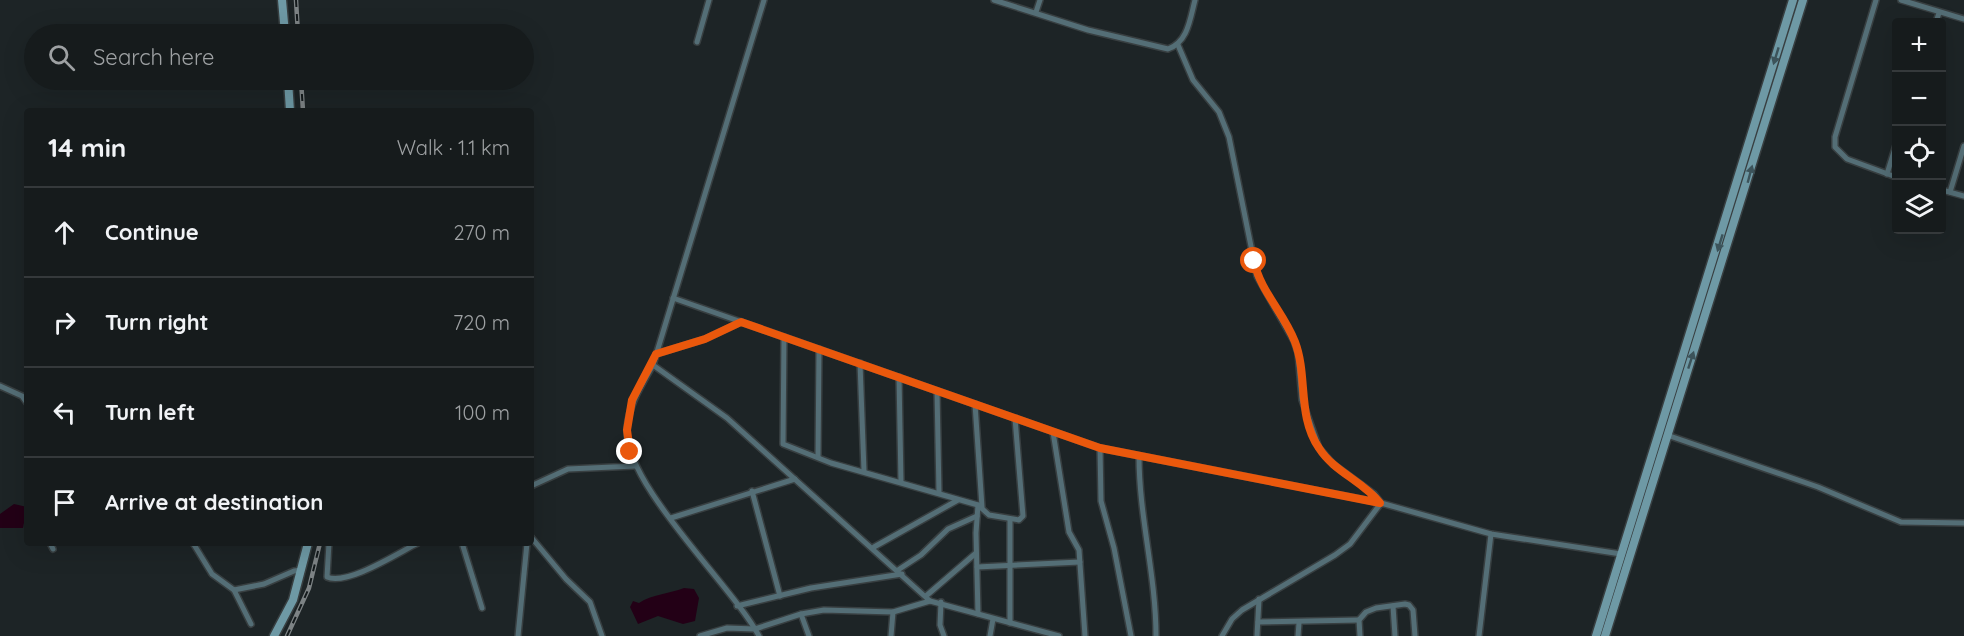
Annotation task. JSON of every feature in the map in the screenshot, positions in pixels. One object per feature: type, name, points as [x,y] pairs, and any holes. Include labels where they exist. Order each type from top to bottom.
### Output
[{"type":"street","points":[[282,0],[284,24]]},
{"type":"street","points":[[696,42],[709,0]]},
{"type":"street","points":[[759,636],[635,466],[630,452],[627,430],[632,400],[653,365],[764,0]]},
{"type":"street","points":[[994,0],[1147,45],[1168,49],[1178,45],[1184,36],[1195,0]]},
{"type":"street","points":[[1036,12],[1040,0]]},
{"type":"street","points":[[1605,636],[1638,514],[1793,0]]},
{"type":"street","points":[[1596,636],[1622,554],[1667,435],[1803,0]]},
{"type":"street","points":[[1876,0],[1835,137],[1835,147],[1847,159],[1892,176]]},
{"type":"street","points":[[1901,0],[1964,19]]},
{"type":"street","points":[[1937,18],[1939,13]]},
{"type":"street","points":[[1178,45],[1193,80],[1219,112],[1229,137],[1257,276],[1294,341],[1298,353],[1302,400],[1319,448],[1333,464],[1374,494],[1380,503]]},
{"type":"street","points":[[289,90],[290,108]]},
{"type":"street","points":[[1950,192],[1964,146]]},
{"type":"street","points":[[1887,174],[1892,158]]},
{"type":"street","points":[[1946,191],[1964,196]]},
{"type":"street","points":[[674,298],[1100,448],[1380,503],[1491,534],[1622,554]]},
{"type":"street","points":[[656,354],[705,339],[741,322]]},
{"type":"street","points":[[784,337],[781,379],[783,444],[818,457],[980,506],[986,514],[1019,520],[1023,516],[1015,418]]},
{"type":"street","points":[[818,457],[819,349]]},
{"type":"street","points":[[860,363],[864,471]]},
{"type":"street","points":[[653,365],[728,418],[874,547],[928,599],[1059,636]]},
{"type":"street","points":[[899,377],[902,482]]},
{"type":"street","points":[[0,386],[22,396],[24,399]]},
{"type":"street","points":[[937,391],[939,493]]},
{"type":"street","points":[[975,404],[980,506],[977,516],[976,553],[978,614]]},
{"type":"street","points":[[1053,432],[1069,532],[1077,544],[1080,562],[1085,636]]},
{"type":"street","points":[[1667,435],[1818,487],[1901,522],[1964,523]]},
{"type":"street","points":[[1100,448],[1101,501],[1114,548],[1131,636]]},
{"type":"street","points":[[1139,456],[1140,503],[1154,595],[1156,636]]},
{"type":"street","points":[[534,485],[568,469],[635,466]]},
{"type":"street","points":[[671,518],[795,479]]},
{"type":"street","points":[[752,492],[780,596]]},
{"type":"street","points":[[874,547],[958,500]]},
{"type":"street","points":[[1222,636],[1232,619],[1259,599],[1350,544],[1380,503]]},
{"type":"street","points":[[737,606],[900,572],[948,529],[977,516]]},
{"type":"street","points":[[1010,519],[1010,623]]},
{"type":"street","points":[[1479,636],[1491,534]]},
{"type":"street","points":[[534,541],[566,579],[590,602],[602,636]]},
{"type":"street","points":[[195,546],[212,574],[234,590],[251,624]]},
{"type":"street","points":[[274,636],[293,600],[307,546]]},
{"type":"street","points":[[328,546],[327,577],[332,579],[344,579],[361,572],[412,546]]},
{"type":"street","points":[[463,546],[482,609]]},
{"type":"street","points":[[518,636],[527,546]]},
{"type":"street","points":[[700,636],[727,628],[755,628],[801,614],[824,610],[893,612],[928,599],[976,553]]},
{"type":"street","points":[[977,567],[1080,562]]},
{"type":"street","points":[[234,590],[264,584],[294,571],[302,570]]},
{"type":"street","points":[[1257,636],[1259,599]]},
{"type":"street","points":[[941,602],[940,625],[944,636]]},
{"type":"street","points":[[1360,636],[1359,620],[1366,612],[1405,604],[1411,607],[1415,636]]},
{"type":"street","points":[[1393,606],[1395,636]]},
{"type":"street","points":[[891,636],[893,612]]},
{"type":"street","points":[[801,614],[808,636]]},
{"type":"street","points":[[990,636],[993,619]]},
{"type":"street","points":[[1258,622],[1299,623],[1359,620]]},
{"type":"street","points":[[1298,636],[1299,623]]},
{"type":"shaded area","points":[[14,504],[24,506],[23,528],[0,528],[0,514]]},
{"type":"shaded area","points":[[684,588],[694,589],[699,598],[695,621],[683,624],[658,616],[638,624],[630,607],[633,601],[639,603]]},
{"type":"railway","points":[[296,0],[297,24]]},
{"type":"railway","points":[[302,90],[303,108]]},
{"type":"railway","points":[[287,636],[309,588],[319,546]]},
{"type":"route","points":[[630,452],[627,430],[632,400],[653,365],[656,354],[705,339],[741,322],[1100,448],[1380,503],[1374,494],[1333,464],[1319,448],[1309,426],[1302,400],[1298,353],[1294,341],[1257,276],[1254,261]]}]
